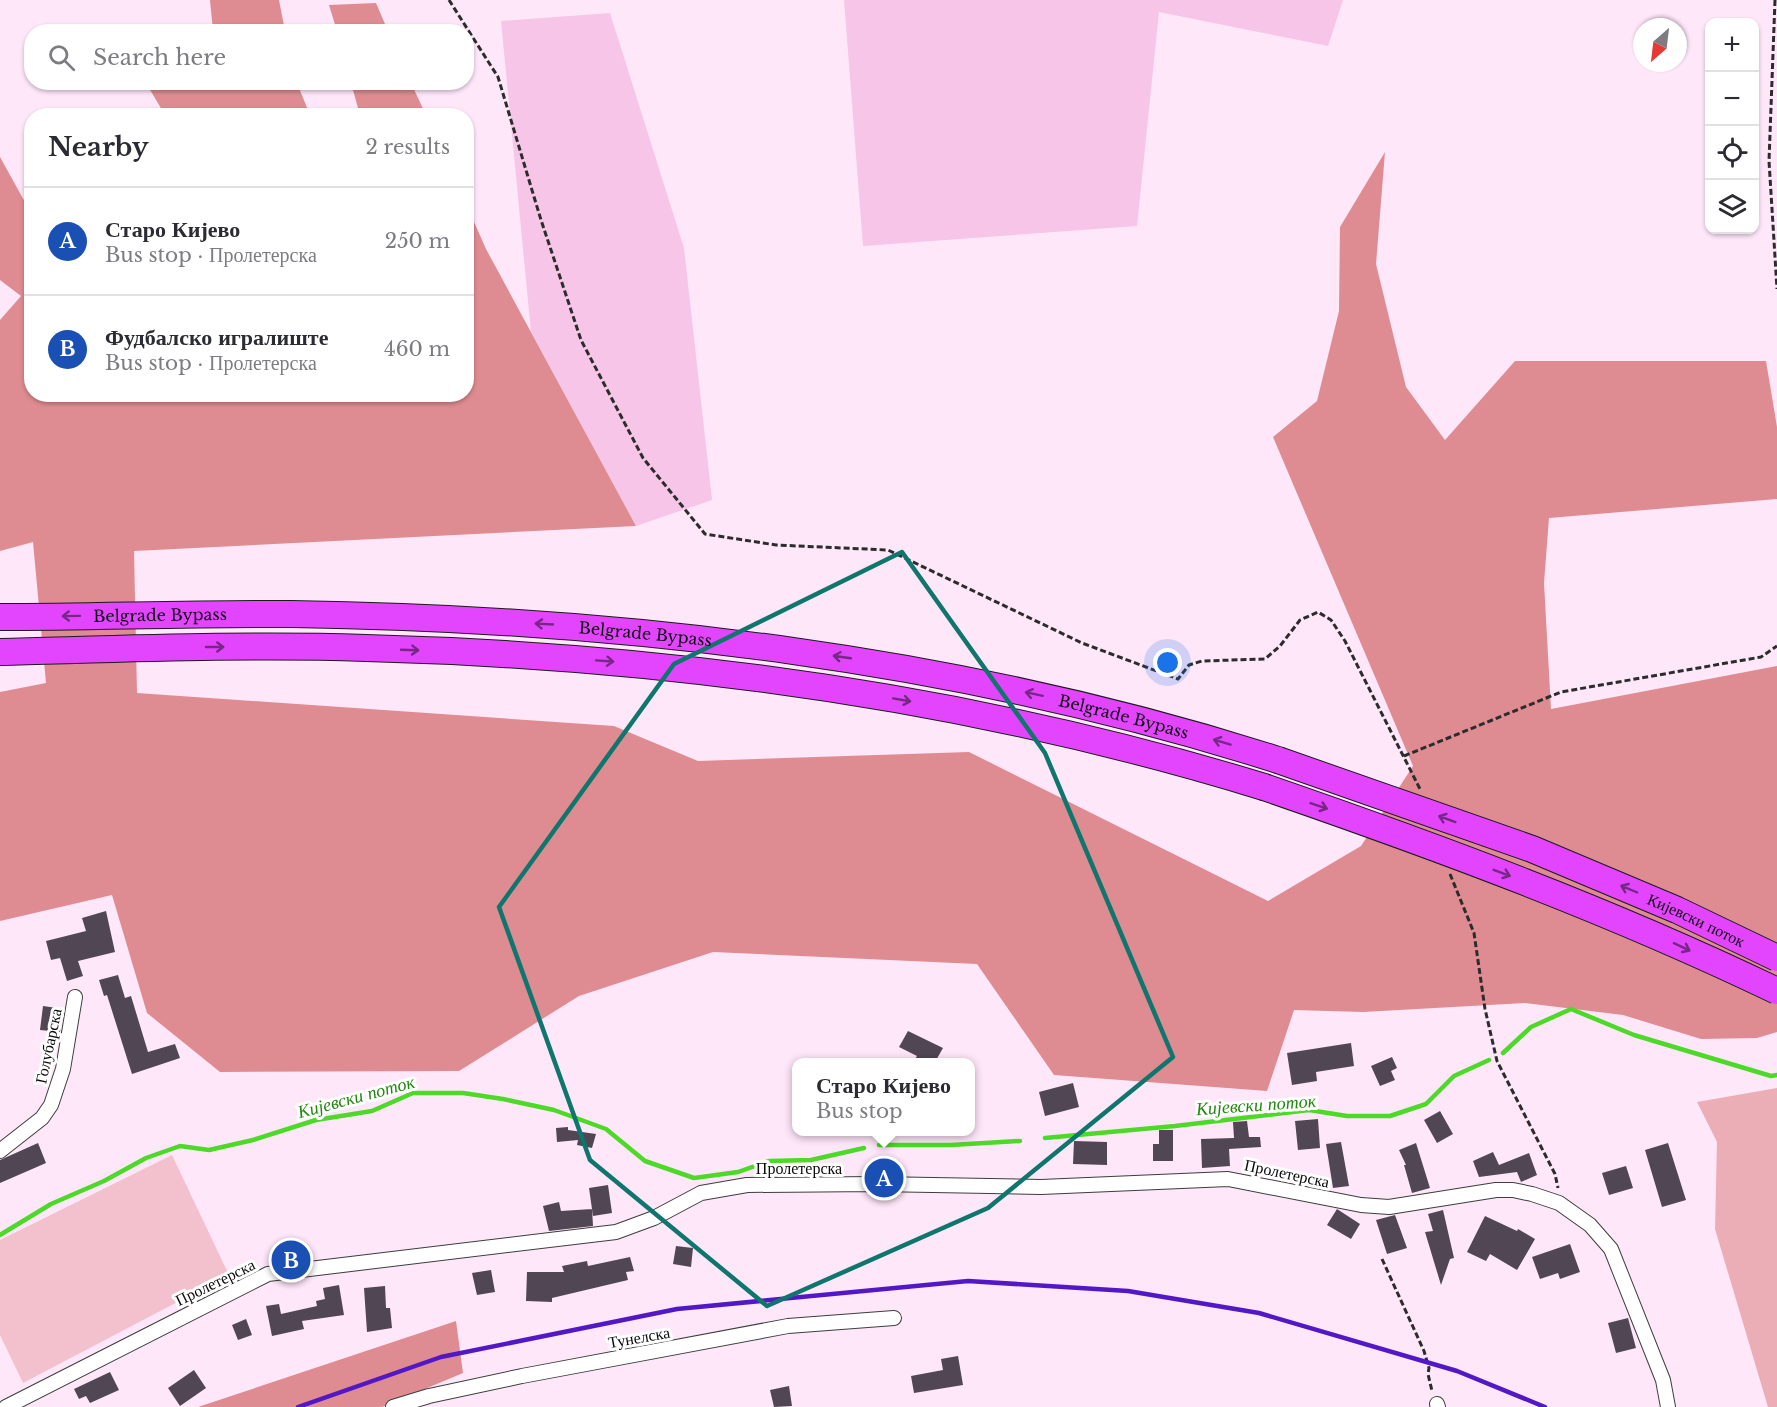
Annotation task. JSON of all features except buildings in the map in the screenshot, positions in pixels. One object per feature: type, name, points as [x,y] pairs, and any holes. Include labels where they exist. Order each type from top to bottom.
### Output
[{"type":"highway","name":"Belgrade Bypass","points":[[2,617],[292,614],[470,620],[628,630],[868,661],[1035,694],[1173,728],[1278,760]]},
{"type":"highway","name":"Belgrade Bypass","points":[[0,652],[299,647],[447,651],[614,662],[764,679],[899,699],[1008,719],[1174,759],[1264,787]]},
{"type":"highway","name":"Кијевски поток","points":[[1278,760],[1532,849],[1677,910],[1777,958]]},
{"type":"highway","name":"Кијевски поток","points":[[1264,787],[1458,856],[1600,911],[1777,992]]},
{"type":"street","name":"Голубарска","points":[[0,1151],[42,1118],[51,1105],[63,1069],[75,997]]},
{"type":"street","name":"Пролетерска","points":[[6,1407],[268,1274],[616,1232],[654,1218],[701,1193],[747,1185],[876,1184],[1041,1187],[1228,1179],[1361,1205],[1389,1207],[1496,1190],[1513,1190],[1559,1203],[1590,1225],[1611,1249],[1663,1380],[1668,1407]]},
{"type":"street","name":"Тунелска","points":[[393,1407],[429,1396],[522,1376],[788,1326],[894,1318]]},
{"type":"path","points":[[449,0],[464,24]]},
{"type":"path","points":[[1775,0],[1768,161],[1777,289]]},
{"type":"path","points":[[474,39],[498,77],[541,220],[581,340],[643,458],[705,534],[776,545],[888,550],[1082,643],[1178,680]]},
{"type":"path","points":[[1404,756],[1561,692],[1761,657],[1777,646]]},
{"type":"path","points":[[1382,1260],[1422,1345],[1429,1368],[1430,1385],[1438,1406]]},
{"type":"highlighted area","points":[[902,552],[1045,753],[1173,1057],[988,1208],[767,1306],[590,1160],[499,907],[674,664]]},
{"type":"shaded area","points":[[210,0],[279,0],[284,24],[212,24]]},
{"type":"shaded area","points":[[844,0],[1343,0],[1328,46],[1159,12],[1137,226],[863,246]]},
{"type":"shaded area","points":[[376,3],[385,24],[335,24],[329,5]]},
{"type":"shaded area","points":[[610,13],[684,248],[712,500],[636,526],[531,332],[501,21]]},
{"type":"shaded area","points":[[150,90],[300,90],[307,108],[161,108]]},
{"type":"shaded area","points":[[353,90],[414,90],[423,108],[358,108]]},
{"type":"shaded area","points":[[1385,152],[1376,264],[1406,387],[1445,440],[1515,361],[1766,361],[1777,427],[1777,499],[1549,518],[1544,583],[1551,709],[1777,666],[1777,1032],[1757,1038],[1701,1039],[1623,1015],[1525,1003],[1363,1012],[1294,1010],[1267,1091],[1054,1075],[977,964],[713,952],[579,996],[459,1071],[220,1072],[147,1013],[112,895],[0,921],[0,692],[46,683],[33,542],[0,551],[0,320],[21,296],[0,280],[0,157],[24,200],[24,402],[474,402],[474,222],[486,249],[636,526],[134,551],[137,693],[614,726],[698,761],[969,752],[1268,901],[1361,846],[1413,766],[1273,437],[1317,401],[1339,311],[1340,227]]},
{"type":"shaded area","points":[[1777,1088],[1777,1407],[1768,1407],[1715,1229],[1717,1142],[1697,1102]]},
{"type":"shaded area","points":[[172,1155],[229,1275],[23,1383],[0,1335],[0,1240]]},
{"type":"shaded area","points":[[456,1321],[463,1373],[382,1407],[198,1407]]},
{"type":"waterway","name":"Кијевски поток","points":[[1503,1053],[1531,1027],[1571,1009],[1634,1035],[1771,1076],[1777,1075]]},
{"type":"waterway","name":"Кијевски поток","points":[[1045,1138],[1309,1110],[1347,1116],[1390,1116],[1426,1104],[1454,1076],[1489,1060]]},
{"type":"waterway","name":"Кијевски поток","points":[[0,1235],[51,1204],[104,1181],[146,1158],[180,1146],[209,1150],[253,1140],[316,1120],[372,1111],[413,1093],[463,1093],[554,1110],[606,1129],[645,1161],[694,1178],[738,1172],[769,1161],[811,1160],[864,1148]]},
{"type":"waterway","name":"Кијевски поток","points":[[879,1145],[951,1145],[1020,1141]]},
{"type":"railway","points":[[298,1407],[441,1357],[677,1309],[968,1281],[1128,1291],[1259,1313],[1457,1371],[1545,1407]]},
{"type":"place","name":"Старо Кијево","points":[[884,1178]]},
{"type":"place","name":"Фудбалско игралиште","points":[[291,1260]]}]
